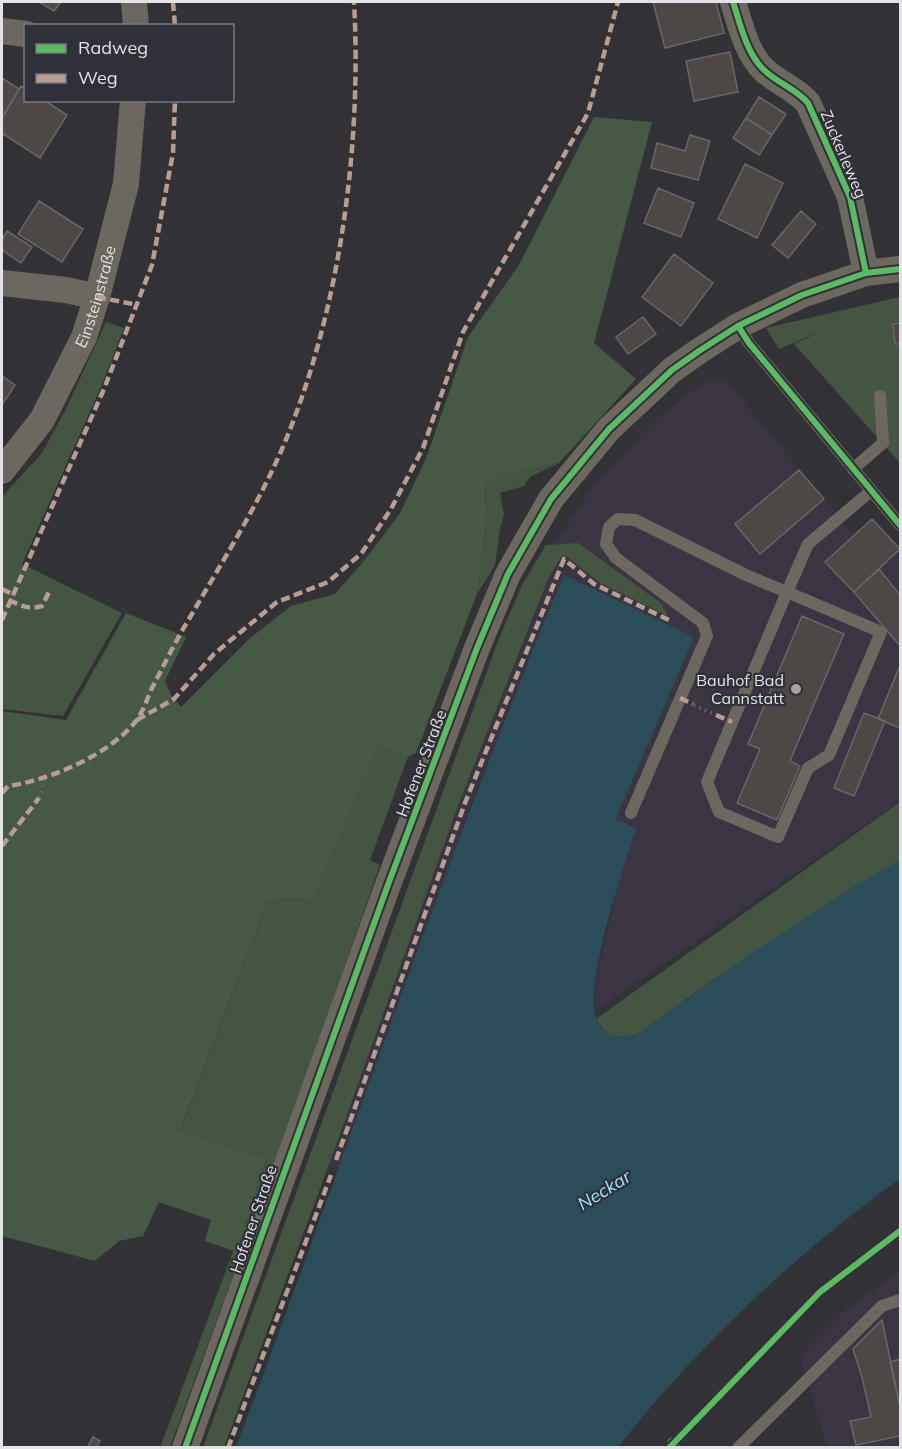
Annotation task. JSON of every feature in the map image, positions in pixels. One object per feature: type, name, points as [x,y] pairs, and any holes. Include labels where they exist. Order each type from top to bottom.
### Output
[{"type":"street","points":[[134,2],[136,24]]},
{"type":"street","name":"Zuckerleweg","points":[[733,2],[745,40],[761,67],[777,80],[798,92],[808,103],[850,197],[866,273]]},
{"type":"street","points":[[2,31],[24,34]]},
{"type":"street","name":"Einsteinstraße","points":[[2,471],[42,420],[84,337],[97,297],[126,184],[133,102]]},
{"type":"street","name":"Hofener Straße","points":[[185,1448],[389,882],[477,648],[508,574],[551,499],[609,429],[672,370],[738,326],[802,295],[866,273],[900,269]]},
{"type":"street","points":[[2,283],[66,290],[97,297]]},
{"type":"lane","points":[[738,326],[749,343],[900,525]]},
{"type":"lane","points":[[853,470],[883,443],[880,396]]},
{"type":"lane","points":[[631,813],[707,636],[703,623],[616,558],[606,544],[609,527],[618,519],[635,520],[746,575],[787,592],[881,632],[829,756],[807,768],[778,837],[719,812],[707,782],[787,592],[808,544],[871,491]]},
{"type":"lane","points":[[738,1448],[882,1306],[900,1300]]},
{"type":"path","points":[[693,704],[716,715]]},
{"type":"path","points":[[39,798],[46,776]]},
{"type":"path","points":[[674,1445],[820,1292],[900,1231]]},
{"type":"shaded area","points":[[705,381],[726,381],[854,535],[872,519],[900,549],[900,801],[594,1012],[595,982],[619,880],[616,819],[694,637],[516,689],[470,807],[339,1170],[318,1163],[549,552],[597,481],[659,417]]},
{"type":"shaded area","points":[[900,1271],[900,1447],[827,1447],[800,1357],[843,1312]]},
{"type":"green space","points":[[594,117],[652,122],[594,343],[636,379],[559,463],[528,471],[498,475],[487,483],[485,492],[487,519],[477,594],[416,753],[408,757],[378,745],[314,899],[268,900],[180,1131],[267,1159],[234,1251],[205,1241],[211,1220],[159,1202],[143,1236],[119,1241],[95,1261],[2,1236],[2,711],[66,720],[126,613],[186,637],[165,681],[171,695],[181,707],[249,639],[291,606],[335,594],[363,562],[400,513],[426,459],[468,337],[519,265]]},
{"type":"green space","points":[[900,297],[900,322],[892,323],[895,345],[900,344],[900,463],[794,344],[822,331],[779,349],[766,328]]},
{"type":"green space","points":[[106,322],[124,328],[101,387],[22,564],[122,613],[63,716],[2,709],[2,497],[42,453],[66,409]]},
{"type":"green space","points":[[559,463],[530,477],[524,486],[500,493],[504,515],[495,565],[477,594],[487,519],[485,492],[487,483],[498,475],[528,471]]},
{"type":"green space","points":[[578,543],[661,603],[668,616],[600,583],[566,556],[561,557],[548,579],[459,803],[327,1170],[224,1447],[203,1447],[500,636],[522,585],[546,545]]},
{"type":"green space","points":[[378,744],[408,757],[370,860],[380,865],[300,1094],[170,1447],[160,1448],[267,1160],[180,1132],[268,900],[314,899]]},
{"type":"green space","points":[[900,802],[900,860],[714,979],[641,1032],[628,1037],[614,1037],[605,1032],[596,1019]]},
{"type":"water","name":"Neckar","points":[[564,575],[694,637],[616,819],[636,829],[600,953],[594,1002],[599,1025],[614,1036],[627,1036],[641,1032],[750,954],[850,889],[900,860],[900,1179],[823,1238],[750,1303],[681,1373],[618,1447],[236,1447],[477,792]]},
{"type":"building","points":[[39,2],[61,2],[54,11]]},
{"type":"building","points":[[653,2],[716,2],[724,33],[665,48]]},
{"type":"building","points":[[730,52],[738,92],[694,101],[686,61]]},
{"type":"building","points":[[2,78],[19,89],[2,118]]},
{"type":"building","points":[[21,86],[24,88],[24,102],[47,102],[67,115],[40,158],[2,133],[2,118]]},
{"type":"building","points":[[759,97],[786,114],[772,135],[746,118]]},
{"type":"building","points":[[746,118],[772,135],[759,155],[733,138]]},
{"type":"building","points":[[690,135],[710,141],[698,180],[651,168],[657,143],[685,151]]},
{"type":"building","points":[[745,164],[783,183],[757,238],[718,219]]},
{"type":"building","points":[[658,188],[694,203],[681,237],[644,223]]},
{"type":"building","points":[[39,201],[83,229],[62,262],[18,234]]},
{"type":"building","points":[[801,211],[816,224],[788,258],[772,245]]},
{"type":"building","points":[[7,231],[32,247],[21,263],[2,250],[2,240]]},
{"type":"building","points":[[674,254],[713,283],[681,326],[642,297]]},
{"type":"building","points":[[643,317],[656,334],[628,354],[616,337]]},
{"type":"building","points":[[900,323],[900,344],[895,344],[893,324]]},
{"type":"building","points":[[2,376],[15,385],[2,405]]},
{"type":"building","points":[[799,470],[824,499],[760,554],[735,524]]},
{"type":"building","points":[[872,519],[900,549],[854,592],[825,562]]},
{"type":"building","points":[[879,569],[900,595],[900,646],[854,592]]},
{"type":"building","name":"Bauhof Bad Cannstatt","points":[[802,616],[844,634],[790,761],[800,766],[777,820],[737,803],[760,749],[748,744]]},
{"type":"building","points":[[900,665],[900,728],[878,719]]},
{"type":"building","points":[[864,713],[885,721],[854,796],[834,788]]},
{"type":"building","points":[[882,1320],[900,1407],[900,1436],[856,1445],[850,1421],[871,1417],[853,1349]]},
{"type":"building","points":[[900,1359],[900,1407],[890,1362]]},
{"type":"building","points":[[93,1437],[100,1441],[96,1448],[88,1446]]},
{"type":"marked path","points":[[173,2],[175,24]]},
{"type":"marked path","points":[[2,793],[8,786],[60,772],[95,755],[111,745],[136,721],[174,645],[240,532],[275,465],[304,391],[320,337],[343,226],[354,112],[356,57],[354,2]]},
{"type":"marked path","points":[[137,720],[174,699],[214,654],[277,602],[328,582],[361,554],[391,509],[423,448],[463,332],[588,113],[618,2]]},
{"type":"marked path","points":[[2,620],[104,389],[152,265],[173,153],[175,102]]},
{"type":"marked path","points":[[97,297],[138,305]]},
{"type":"marked path","points":[[336,1160],[465,803],[564,559],[594,584],[673,622]]},
{"type":"marked path","points":[[2,589],[12,594]]},
{"type":"marked path","points":[[9,600],[26,607],[38,607],[42,606],[50,590]]},
{"type":"marked path","points":[[680,698],[693,704]]},
{"type":"marked path","points":[[716,715],[732,722]]},
{"type":"marked path","points":[[2,846],[39,798]]},
{"type":"marked path","points":[[228,1448],[331,1175]]},
{"type":"cycle path","points":[[733,2],[744,37],[757,62],[768,74],[808,103],[850,197],[866,273]]},
{"type":"cycle path","points":[[185,1448],[389,882],[477,648],[508,574],[551,499],[609,429],[672,370],[699,351],[738,326],[802,295],[866,273],[900,269]]},
{"type":"cycle path","points":[[738,326],[749,343],[900,525]]},
{"type":"cycle path","points":[[669,1448],[820,1292],[900,1231]]},
{"type":"place","name":"Bauhof Bad Cannstatt","points":[[796,689]]}]
